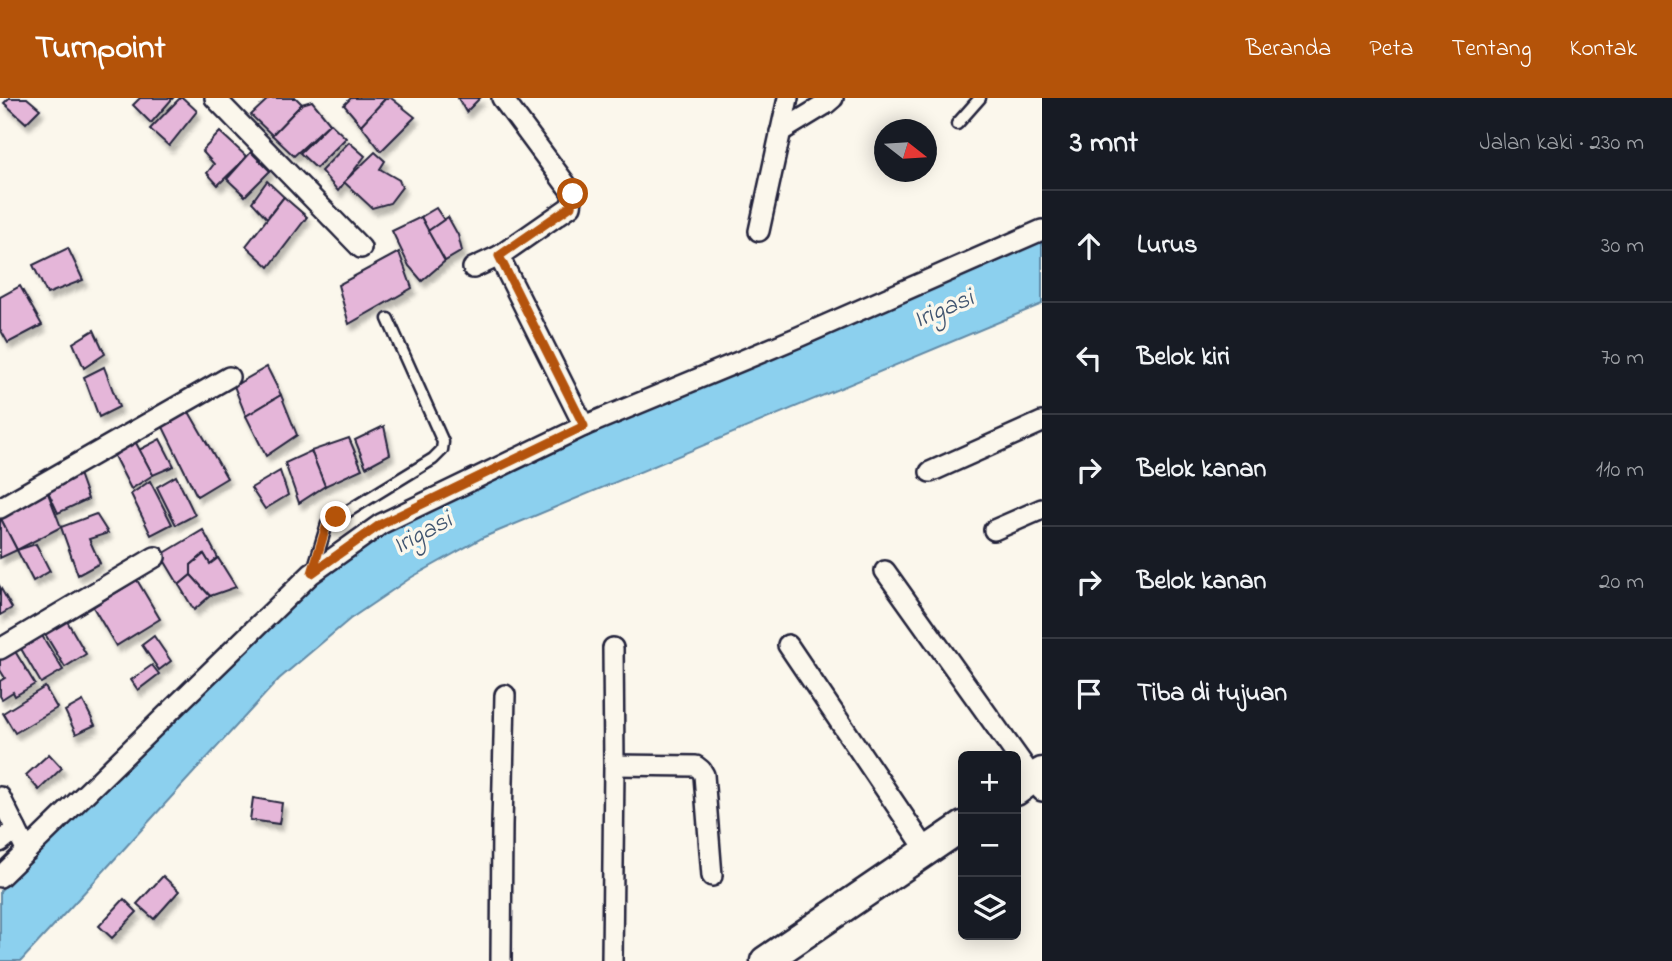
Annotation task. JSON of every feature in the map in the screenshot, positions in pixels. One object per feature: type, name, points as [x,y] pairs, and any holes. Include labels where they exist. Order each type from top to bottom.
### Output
[{"type":"main road","points":[[765,961],[958,830]]},
{"type":"street","points":[[215,98],[361,248]]},
{"type":"street","points":[[473,268],[499,256],[571,206],[573,200],[573,194],[502,98]]},
{"type":"street","points":[[759,231],[788,98]]},
{"type":"street","points":[[780,132],[833,98]]},
{"type":"street","points":[[0,877],[312,573],[381,524],[584,426],[796,338],[1042,230]]},
{"type":"street","points":[[499,256],[584,426]]},
{"type":"street","points":[[0,508],[229,377]]},
{"type":"street","points":[[930,472],[1042,422]]},
{"type":"street","points":[[994,530],[1042,509]]},
{"type":"street","points":[[0,649],[155,557]]},
{"type":"street","points":[[885,571],[1033,783]]},
{"type":"street","points":[[788,645],[928,851]]},
{"type":"street","points":[[612,961],[613,648]]},
{"type":"street","points":[[501,961],[505,695]]},
{"type":"street","points":[[614,765],[696,766],[702,770],[712,876]]},
{"type":"street","points":[[0,797],[27,851]]},
{"type":"street","points":[[0,842],[16,829]]},
{"type":"lane","points":[[957,124],[980,98]]},
{"type":"lane","points":[[312,573],[327,524],[433,459],[442,450],[443,442],[387,319]]},
{"type":"water","name":"Irigasi","points":[[1042,241],[1042,304],[484,537],[412,577],[350,619],[279,679],[21,961],[0,961],[0,891],[190,685],[313,575],[444,491]]},
{"type":"building","points":[[9,98],[27,98],[40,109],[26,123],[4,103]]},
{"type":"building","points":[[140,98],[173,98],[151,123],[133,105]]},
{"type":"building","points":[[180,98],[197,111],[169,146],[150,129]]},
{"type":"building","points":[[269,98],[296,98],[302,104],[272,135],[251,115]]},
{"type":"building","points":[[351,98],[386,98],[361,125],[344,105]]},
{"type":"building","points":[[386,98],[391,98],[415,117],[381,151],[361,125]]},
{"type":"building","points":[[458,98],[480,98],[466,112]]},
{"type":"building","points":[[312,101],[330,123],[294,156],[272,135],[302,104]]},
{"type":"building","points":[[330,123],[346,138],[316,168],[300,153]]},
{"type":"building","points":[[220,132],[247,157],[218,185],[207,173],[214,164],[202,151]]},
{"type":"building","points":[[349,142],[365,156],[338,191],[321,171]]},
{"type":"building","points":[[251,152],[270,171],[245,196],[227,179]]},
{"type":"building","points":[[375,152],[385,161],[380,169],[399,180],[402,187],[390,203],[372,208],[344,182]]},
{"type":"building","points":[[267,181],[284,197],[267,218],[252,202]]},
{"type":"building","points":[[284,197],[307,217],[269,267],[246,246]]},
{"type":"building","points":[[436,208],[444,220],[428,231],[421,217]]},
{"type":"building","points":[[421,217],[445,261],[422,281],[409,266],[392,231]]},
{"type":"building","points":[[448,217],[458,235],[462,251],[445,261],[428,231]]},
{"type":"building","points":[[68,248],[83,280],[47,294],[33,265]]},
{"type":"building","points":[[399,252],[412,288],[349,324],[338,285]]},
{"type":"building","points":[[20,286],[42,325],[8,343],[0,329],[0,297]]},
{"type":"building","points":[[94,330],[105,354],[84,368],[73,343]]},
{"type":"building","points":[[104,367],[119,407],[99,417],[84,377]]},
{"type":"building","points":[[267,367],[281,395],[246,416],[234,386]]},
{"type":"building","points":[[281,395],[297,435],[266,456],[246,416]]},
{"type":"building","points":[[188,410],[227,478],[197,496],[162,425]]},
{"type":"building","points":[[384,426],[390,454],[366,467],[355,440]]},
{"type":"building","points":[[349,438],[362,469],[325,486],[311,451]]},
{"type":"building","points":[[160,439],[174,466],[153,475],[139,450]]},
{"type":"building","points":[[135,441],[153,475],[131,489],[114,456]]},
{"type":"building","points":[[311,451],[325,486],[299,503],[285,463]]},
{"type":"building","points":[[78,471],[88,499],[58,513],[44,483]]},
{"type":"building","points":[[280,471],[288,495],[265,509],[251,488]]},
{"type":"building","points":[[176,476],[195,515],[176,525],[157,487]]},
{"type":"building","points":[[150,481],[172,524],[151,535],[131,494]]},
{"type":"building","points":[[44,483],[61,527],[17,550],[0,517]]},
{"type":"building","points":[[96,514],[108,533],[89,539],[100,563],[78,575],[61,527]]},
{"type":"building","points":[[0,517],[17,550],[0,558]]},
{"type":"building","points":[[203,530],[218,558],[210,564],[204,554],[191,565],[191,575],[179,585],[161,555]]},
{"type":"building","points":[[36,544],[50,571],[33,581],[17,550]]},
{"type":"building","points":[[204,554],[210,564],[218,558],[236,587],[210,596],[191,575],[191,565]]},
{"type":"building","points":[[191,575],[210,596],[194,610],[179,585]]},
{"type":"building","points":[[137,580],[160,619],[116,646],[93,607]]},
{"type":"building","points":[[0,587],[12,608],[0,615]]},
{"type":"building","points":[[67,621],[86,654],[65,667],[45,634]]},
{"type":"building","points":[[41,634],[63,670],[41,683],[20,647]]},
{"type":"building","points":[[154,636],[171,661],[159,670],[142,645]]},
{"type":"building","points":[[13,648],[35,684],[15,696],[13,692],[2,699],[0,681],[5,678],[0,670],[0,656]]},
{"type":"building","points":[[152,665],[159,674],[138,690],[131,680]]},
{"type":"building","points":[[45,687],[57,708],[15,733],[3,713]]},
{"type":"building","points":[[83,701],[95,725],[76,734],[65,711]]},
{"type":"building","points":[[49,754],[62,768],[39,790],[26,775]]},
{"type":"building","points":[[253,798],[282,803],[279,824],[250,820]]},
{"type":"building","points":[[163,876],[179,891],[154,919],[137,904]]},
{"type":"building","points":[[124,899],[137,912],[112,938],[99,926]]},
{"type":"route","points":[[336,517],[327,524],[312,573],[381,524],[584,426],[499,256],[571,206],[573,194]]}]
